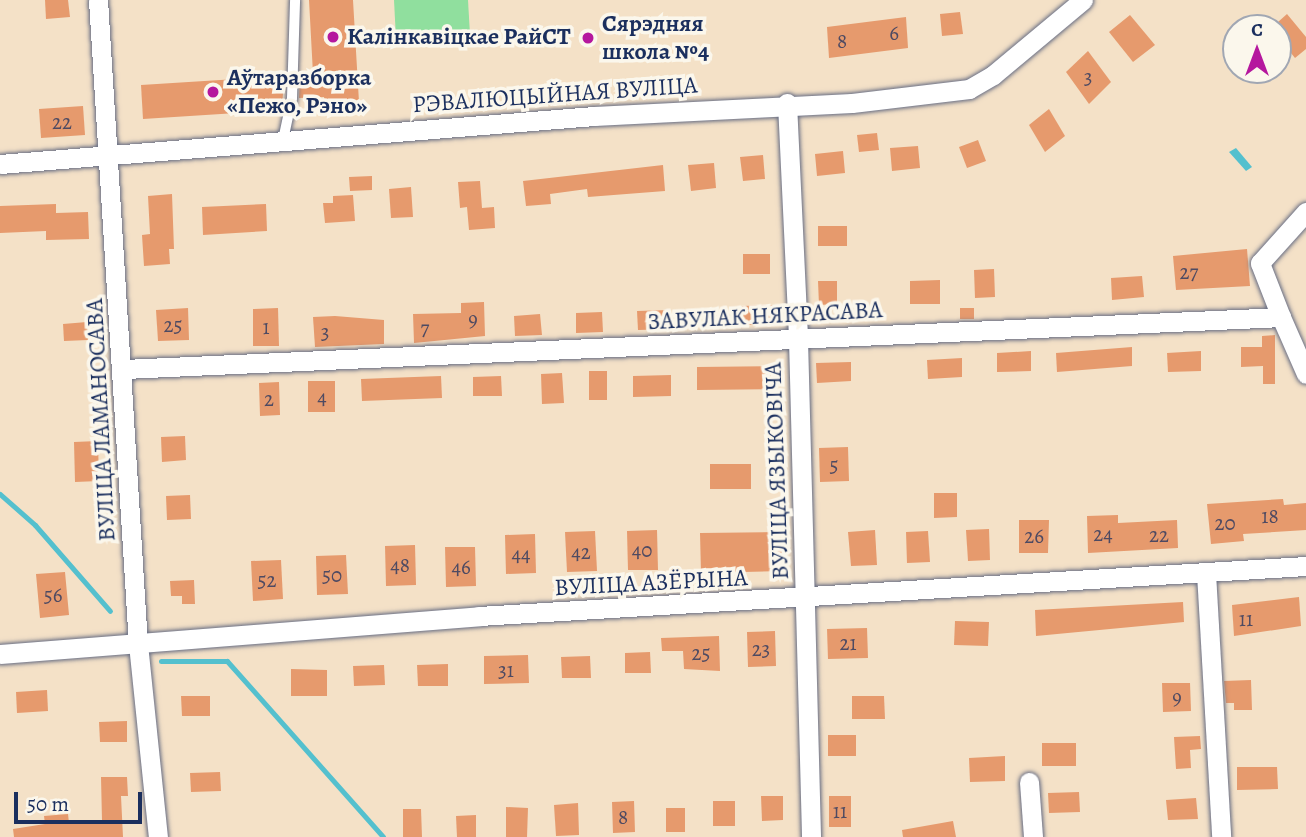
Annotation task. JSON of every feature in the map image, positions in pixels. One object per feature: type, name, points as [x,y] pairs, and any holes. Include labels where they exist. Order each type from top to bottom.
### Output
[{"type":"street","name":"ВУЛІЦА ЛАМАНОСАВА","points":[[98,0],[124,369],[138,644],[158,837]]},
{"type":"street","name":"РЭВАЛЮЦЫЙНАЯ ВУЛІЦА","points":[[0,164],[787,103],[852,103],[969,89],[993,75],[1083,0]]},
{"type":"street","name":"ВУЛІЦА ЯЗЫКОВІЧА","points":[[787,103],[798,339],[811,837]]},
{"type":"street","points":[[1306,212],[1260,263],[1306,374]]},
{"type":"street","name":"ЗАВУЛАК НЯКРАСАВА","points":[[124,369],[1281,317]]},
{"type":"street","name":"ВУЛІЦА АЗЁРЫНА","points":[[0,654],[479,616],[805,599],[1306,566]]},
{"type":"street","points":[[1206,573],[1221,837]]},
{"type":"street","points":[[1030,782],[1033,837]]},
{"type":"lane","points":[[283,140],[292,98],[295,0]]},
{"type":"green space","points":[[394,0],[468,0],[470,35],[396,39]]},
{"type":"water","points":[[1236,148],[1252,167],[1246,171],[1229,152]]},
{"type":"building","points":[[45,0],[68,0],[70,17],[46,19]]},
{"type":"building","name":"Калінкавіцкае РайСТ","points":[[309,0],[353,0],[359,102],[325,104],[324,97],[299,98],[300,75],[313,74]]},
{"type":"building","points":[[960,12],[963,34],[942,36],[940,14]]},
{"type":"building","points":[[1130,15],[1155,45],[1133,62],[1109,32]]},
{"type":"building","points":[[906,17],[908,48],[829,58],[827,27]]},
{"type":"building","points":[[1292,20],[1306,37],[1306,49],[1295,58],[1292,54]]},
{"type":"building","points":[[1088,51],[1111,82],[1089,104],[1066,72]]},
{"type":"building","name":"Аўтаразборка «Пежо, Рэно»","points":[[284,76],[282,110],[143,119],[141,85]]},
{"type":"building","points":[[83,106],[85,135],[41,138],[39,109]]},
{"type":"building","points":[[1049,109],[1065,136],[1045,152],[1029,125]]},
{"type":"building","points":[[877,133],[879,150],[859,152],[857,135]]},
{"type":"building","points":[[978,140],[986,161],[967,168],[959,147]]},
{"type":"building","points":[[918,146],[920,168],[892,171],[890,148]]},
{"type":"building","points":[[843,151],[845,173],[817,176],[815,154]]},
{"type":"building","points":[[763,155],[765,179],[743,181],[740,157]]},
{"type":"building","points":[[714,163],[716,188],[691,191],[688,165]]},
{"type":"building","points":[[663,165],[665,191],[588,197],[587,189],[550,194],[551,204],[526,206],[523,181]]},
{"type":"building","points":[[372,176],[372,190],[350,191],[349,177]]},
{"type":"building","points":[[480,181],[482,208],[494,207],[495,228],[469,230],[467,207],[460,208],[458,182]]},
{"type":"building","points":[[411,187],[413,217],[391,218],[389,189]]},
{"type":"building","points":[[172,194],[174,249],[169,249],[170,264],[144,266],[142,235],[150,234],[148,196]]},
{"type":"building","points":[[353,195],[355,221],[325,223],[323,203],[333,203],[333,196]]},
{"type":"building","points":[[56,204],[56,213],[88,212],[89,239],[46,240],[46,231],[0,233],[0,206]]},
{"type":"building","points":[[266,204],[267,231],[203,235],[202,207]]},
{"type":"building","points":[[818,226],[847,226],[847,246],[818,246]]},
{"type":"building","points":[[1247,249],[1250,286],[1176,290],[1173,256]]},
{"type":"building","points":[[743,254],[770,254],[770,274],[743,274]]},
{"type":"building","points":[[994,269],[995,297],[975,298],[974,270]]},
{"type":"building","points":[[1142,276],[1144,297],[1112,300],[1111,278]]},
{"type":"building","points":[[940,280],[940,304],[910,304],[910,281]]},
{"type":"building","points":[[818,281],[837,281],[837,304],[819,305]]},
{"type":"building","points":[[484,302],[485,336],[414,343],[413,314],[461,313],[461,303]]},
{"type":"building","points":[[777,305],[777,324],[743,325],[742,306]]},
{"type":"building","points":[[188,308],[189,340],[158,341],[156,310]]},
{"type":"building","points":[[278,308],[279,346],[253,346],[253,309]]},
{"type":"building","points":[[960,308],[974,308],[974,319],[960,319]]},
{"type":"building","points":[[670,310],[671,329],[638,330],[637,311]]},
{"type":"building","points":[[602,312],[603,332],[576,333],[576,313]]},
{"type":"building","points":[[540,314],[542,335],[515,336],[514,316]]},
{"type":"building","points":[[313,317],[384,320],[384,344],[315,347]]},
{"type":"building","points":[[87,322],[88,340],[64,341],[63,324]]},
{"type":"building","points":[[1275,335],[1275,384],[1263,384],[1263,366],[1241,367],[1241,347],[1262,347],[1262,336]]},
{"type":"building","points":[[1132,347],[1132,366],[1057,372],[1056,353]]},
{"type":"building","points":[[1031,351],[1031,371],[997,372],[997,353]]},
{"type":"building","points":[[1201,351],[1201,371],[1168,372],[1167,353]]},
{"type":"building","points":[[962,358],[962,377],[928,379],[927,360]]},
{"type":"building","points":[[851,362],[851,381],[817,383],[816,363]]},
{"type":"building","points":[[778,366],[777,389],[697,390],[697,367]]},
{"type":"building","points":[[589,371],[607,371],[607,400],[589,400]]},
{"type":"building","points":[[562,373],[564,403],[542,404],[541,374]]},
{"type":"building","points":[[671,375],[671,396],[633,397],[633,376]]},
{"type":"building","points":[[441,376],[442,398],[362,401],[361,379]]},
{"type":"building","points":[[501,376],[502,396],[473,396],[473,377]]},
{"type":"building","points":[[308,381],[335,381],[335,412],[308,412]]},
{"type":"building","points":[[279,382],[280,415],[260,416],[259,383]]},
{"type":"building","points":[[185,436],[186,460],[162,462],[161,437]]},
{"type":"building","points":[[98,441],[99,481],[75,482],[74,442]]},
{"type":"building","points":[[848,447],[849,481],[820,482],[819,448]]},
{"type":"building","points":[[710,464],[751,464],[751,489],[710,489]]},
{"type":"building","points":[[934,493],[957,493],[957,517],[934,518]]},
{"type":"building","points":[[190,495],[191,519],[167,520],[166,496]]},
{"type":"building","points":[[1283,499],[1284,505],[1306,503],[1306,530],[1243,534],[1244,541],[1211,544],[1207,504]]},
{"type":"building","points":[[1118,515],[1118,523],[1177,520],[1178,548],[1088,553],[1087,516]]},
{"type":"building","points":[[1019,520],[1049,520],[1048,553],[1019,553]]},
{"type":"building","points":[[989,529],[990,560],[968,561],[966,530]]},
{"type":"building","points":[[657,530],[658,570],[628,570],[627,531]]},
{"type":"building","points":[[875,530],[877,565],[851,566],[848,532]]},
{"type":"building","points":[[595,531],[597,571],[567,572],[565,532]]},
{"type":"building","points":[[928,531],[930,562],[907,563],[906,532]]},
{"type":"building","points":[[782,532],[783,571],[701,573],[700,533]]},
{"type":"building","points":[[535,534],[536,573],[506,574],[505,535]]},
{"type":"building","points":[[415,545],[416,585],[386,586],[385,546]]},
{"type":"building","points":[[445,547],[475,547],[476,586],[446,587]]},
{"type":"building","points":[[346,555],[348,594],[317,595],[316,556]]},
{"type":"building","points":[[281,560],[283,599],[253,601],[251,561]]},
{"type":"building","points":[[65,572],[69,615],[40,618],[36,574]]},
{"type":"building","points":[[194,580],[195,604],[182,604],[182,596],[171,596],[170,581]]},
{"type":"building","points":[[1299,597],[1301,626],[1234,636],[1232,605]]},
{"type":"building","points":[[1183,602],[1184,622],[1036,636],[1035,610]]},
{"type":"building","points":[[955,621],[989,622],[988,646],[954,645]]},
{"type":"building","points":[[867,628],[868,658],[828,659],[827,629]]},
{"type":"building","points":[[775,631],[776,666],[748,667],[747,632]]},
{"type":"building","points":[[719,636],[720,671],[684,669],[683,651],[662,651],[661,638]]},
{"type":"building","points":[[650,652],[651,673],[625,673],[625,653]]},
{"type":"building","points":[[528,655],[529,683],[484,684],[484,656]]},
{"type":"building","points":[[590,656],[591,678],[562,678],[561,657]]},
{"type":"building","points":[[448,664],[448,686],[418,686],[417,665]]},
{"type":"building","points":[[384,665],[385,685],[354,686],[353,666]]},
{"type":"building","points":[[291,669],[327,670],[327,696],[291,696]]},
{"type":"building","points":[[1251,680],[1252,710],[1234,710],[1234,703],[1226,703],[1224,681]]},
{"type":"building","points":[[1162,683],[1190,683],[1191,711],[1163,712]]},
{"type":"building","points":[[47,690],[48,711],[17,713],[16,692]]},
{"type":"building","points":[[181,696],[210,696],[210,716],[182,716]]},
{"type":"building","points":[[852,696],[884,696],[885,719],[852,719]]},
{"type":"building","points":[[127,721],[127,742],[100,742],[99,722]]},
{"type":"building","points":[[828,735],[856,735],[856,756],[828,756]]},
{"type":"building","points":[[1200,736],[1201,749],[1190,750],[1191,768],[1176,769],[1174,737]]},
{"type":"building","points":[[1042,743],[1076,743],[1076,766],[1042,766]]},
{"type":"building","points":[[1005,756],[1005,781],[970,782],[969,758]]},
{"type":"building","points":[[1237,767],[1277,767],[1278,789],[1237,790]]},
{"type":"building","points":[[220,772],[221,791],[191,792],[190,773]]},
{"type":"building","points":[[101,777],[127,777],[128,796],[121,796],[123,837],[14,837],[13,829],[45,824],[44,816],[68,814],[69,823],[102,821]]},
{"type":"building","points":[[1079,792],[1080,812],[1049,813],[1048,793]]},
{"type":"building","points":[[761,796],[783,796],[783,820],[762,821]]},
{"type":"building","points":[[829,796],[851,796],[851,827],[829,827]]},
{"type":"building","points":[[1196,798],[1198,819],[1168,820],[1166,800]]},
{"type":"building","points":[[634,801],[635,832],[613,833],[612,802]]},
{"type":"building","points":[[713,801],[735,801],[735,826],[713,826]]},
{"type":"building","points":[[578,803],[579,835],[556,836],[554,805]]},
{"type":"building","points":[[506,807],[528,808],[527,837],[506,837]]},
{"type":"building","points":[[666,808],[685,808],[685,832],[666,832]]},
{"type":"building","points":[[403,809],[421,809],[422,837],[403,837]]},
{"type":"building","points":[[476,815],[476,837],[457,837],[456,816]]},
{"type":"building","points":[[953,821],[956,837],[903,837],[902,830]]},
{"type":"waterway","points":[[0,494],[35,525],[110,611]]},
{"type":"waterway","points":[[161,661],[227,661],[383,837]]},
{"type":"place","name":"Калінкавіцкае РайСТ","points":[[333,37]]},
{"type":"place","name":"Сярэдняя школа №4","points":[[588,38]]},
{"type":"place","name":"Аўтаразборка «Пежо, Рэно»","points":[[213,92]]}]
